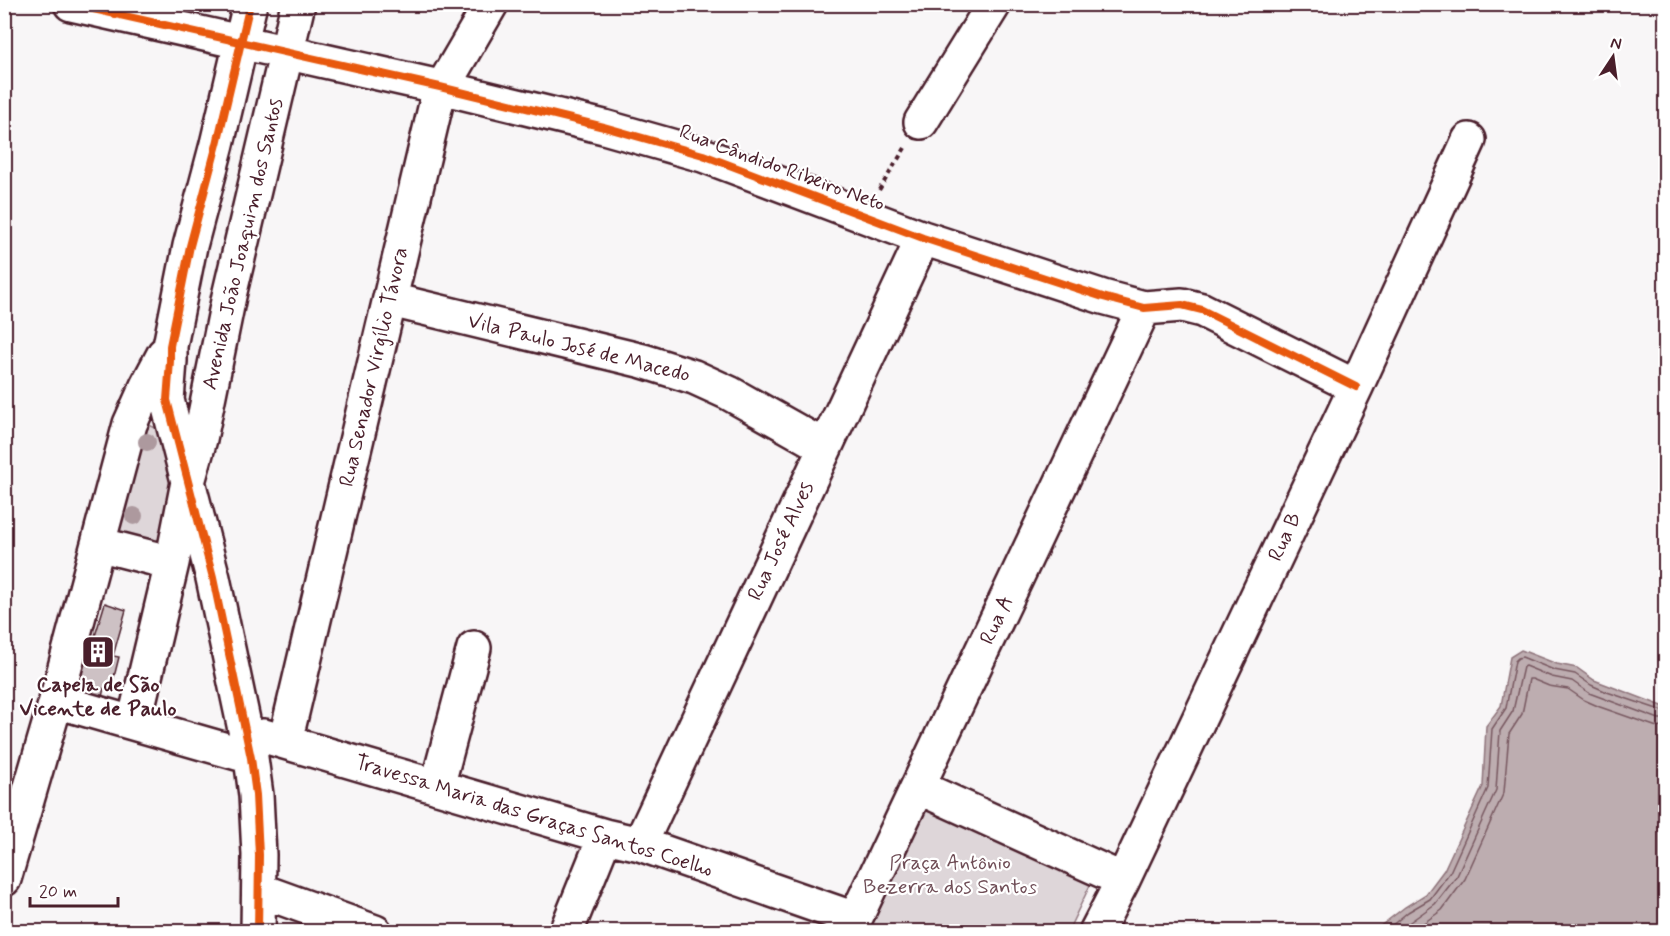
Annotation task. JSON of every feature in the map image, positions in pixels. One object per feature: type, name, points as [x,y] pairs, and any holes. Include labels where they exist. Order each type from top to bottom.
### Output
[{"type":"street","name":"Rua Cândido Ribeiro Neto","points":[[71,4],[440,87],[703,155],[923,238],[1103,297],[1144,308],[1182,305],[1202,310],[1356,387]]},
{"type":"street","name":"Avenida João Joaquim dos Santos","points":[[188,482],[167,400],[172,336],[190,246],[250,4]]},
{"type":"street","name":"Avenida João Joaquim dos Santos","points":[[134,723],[298,4]]},
{"type":"street","name":"Rua Senador Virgílio Távora","points":[[285,742],[440,87],[491,4]]},
{"type":"street","points":[[921,122],[994,4]]},
{"type":"street","name":"Rua B","points":[[1096,932],[1123,880],[1356,387],[1469,140]]},
{"type":"street","name":"Rua José Alves","points":[[640,843],[923,238]]},
{"type":"street","name":"Vila Paulo José de Macedo","points":[[391,300],[643,361],[694,376],[825,447]]},
{"type":"street","name":"Rua A","points":[[852,925],[1144,308]]},
{"type":"street","name":"Avenida João Joaquim dos Santos","points":[[4,879],[56,701],[130,424],[172,336]]},
{"type":"street","points":[[172,336],[221,336]]},
{"type":"street","points":[[188,482],[213,578],[248,744],[258,818],[258,932]]},
{"type":"street","points":[[98,544],[172,563]]},
{"type":"street","points":[[437,787],[474,648]]},
{"type":"street","name":"Travessa Maria das Graças Santos Coelho","points":[[56,701],[134,723],[248,744],[285,742],[605,837],[640,843],[852,925]]},
{"type":"street","points":[[918,787],[1123,880]]},
{"type":"street","points":[[566,932],[605,837]]},
{"type":"street","points":[[259,890],[375,932]]},
{"type":"path","points":[[863,216],[921,122]]},
{"type":"green space","points":[[149,425],[158,429],[176,497],[162,544],[118,535],[114,523],[145,426]]},
{"type":"green space","name":"Praça Antônio Bezerra dos Santos","points":[[923,802],[1092,881],[1068,931],[862,932]]},
{"type":"water","points":[[1521,650],[1557,664],[1577,668],[1594,680],[1665,707],[1665,931],[1374,931],[1426,894],[1444,870],[1483,786],[1486,726],[1501,706],[1510,657]]},
{"type":"building","name":"Capela de São Vicente de Paulo","points":[[105,603],[126,610],[113,656],[119,657],[111,689],[104,688],[102,697],[78,690],[81,680],[74,678],[84,647],[91,649]]},
{"type":"cycle path","points":[[71,4],[440,87],[604,127],[703,155],[923,238],[1103,297],[1144,308],[1182,305],[1202,310],[1356,387]]},
{"type":"cycle path","points":[[250,4],[190,246],[170,346],[167,400],[213,578],[251,758],[256,795],[259,855],[258,932]]},
{"type":"place","name":"Capela de São Vicente de Paulo","points":[[98,652]]}]
